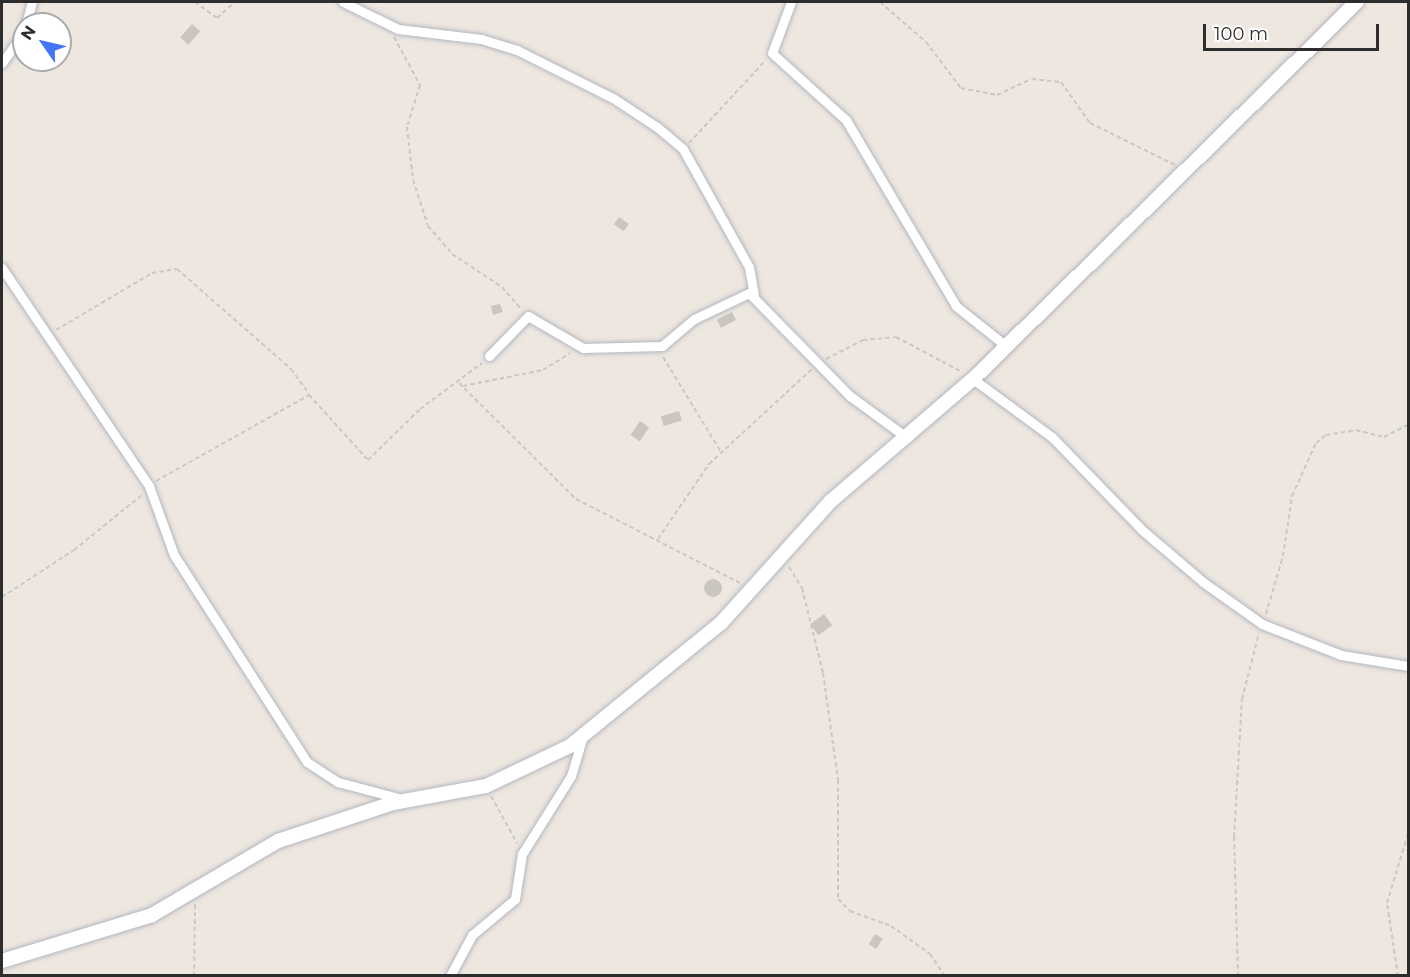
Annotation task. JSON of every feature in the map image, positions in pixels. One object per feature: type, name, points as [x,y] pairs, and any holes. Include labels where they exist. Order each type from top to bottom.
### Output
[{"type":"street","points":[[343,2],[383,23],[421,36],[481,39],[528,55],[613,98],[683,149],[740,248],[754,295],[850,396],[906,437]]},
{"type":"street","points":[[790,2],[772,53],[846,120],[956,306],[1006,346]]},
{"type":"street","points":[[2,961],[152,915],[195,891],[243,857],[278,841],[360,812],[486,786],[583,736],[689,653],[755,586],[831,501],[974,379],[1183,168],[1357,2]]},
{"type":"street","points":[[2,63],[12,49]]},
{"type":"street","points":[[2,268],[149,486],[174,555],[307,762],[338,782],[414,801]]},
{"type":"street","points":[[489,356],[525,317],[546,322],[583,348],[657,347],[704,313],[754,295]]},
{"type":"street","points":[[974,379],[1052,437],[1142,530],[1203,582],[1262,624],[1341,654],[1408,666]]},
{"type":"street","points":[[450,975],[472,934],[515,899],[522,854],[571,776],[583,736]]},
{"type":"path","points":[[195,2],[217,18],[235,2]]},
{"type":"path","points":[[880,2],[926,42],[961,88],[997,95],[1032,79],[1060,82],[1090,123],[1183,168]]},
{"type":"path","points":[[383,23],[420,85],[407,127],[413,180],[428,226],[452,254],[513,297],[525,317]]},
{"type":"path","points":[[683,149],[772,53]]},
{"type":"path","points":[[48,335],[95,303],[152,273],[177,269],[291,369],[309,395],[368,460],[420,409],[459,383],[489,356]]},
{"type":"path","points":[[658,539],[721,452],[818,364],[862,340],[899,337],[974,379]]},
{"type":"path","points":[[657,347],[721,452]]},
{"type":"path","points":[[463,386],[543,370],[583,348]]},
{"type":"path","points":[[459,383],[576,499],[658,539],[728,580],[755,586]]},
{"type":"path","points":[[2,597],[74,550],[149,486],[309,395]]},
{"type":"path","points":[[1238,975],[1234,837],[1242,699],[1283,556],[1292,496],[1316,443],[1326,435],[1356,430],[1384,437],[1408,425]]},
{"type":"path","points":[[783,554],[802,588],[824,673],[838,780],[838,899],[846,908],[889,925],[920,947],[945,975]]},
{"type":"path","points":[[486,786],[522,854]]},
{"type":"path","points":[[1398,975],[1387,903],[1408,834]]},
{"type":"path","points":[[194,975],[195,891]]},
{"type":"building","points":[[192,24],[200,31],[188,45],[180,38]]},
{"type":"building","points":[[619,217],[629,224],[624,231],[614,224]]},
{"type":"building","points":[[500,304],[503,312],[493,315],[491,306]]},
{"type":"building","points":[[732,312],[736,320],[721,328],[717,320]]},
{"type":"building","points":[[679,411],[682,421],[664,426],[661,417]]},
{"type":"building","points":[[640,421],[649,427],[640,441],[630,435]]},
{"type":"building","points":[[709,579],[717,579],[722,584],[720,595],[709,597],[704,592],[704,584]]},
{"type":"building","points":[[824,614],[832,625],[818,635],[810,624]]},
{"type":"building","points":[[875,934],[883,939],[876,949],[869,944]]}]
